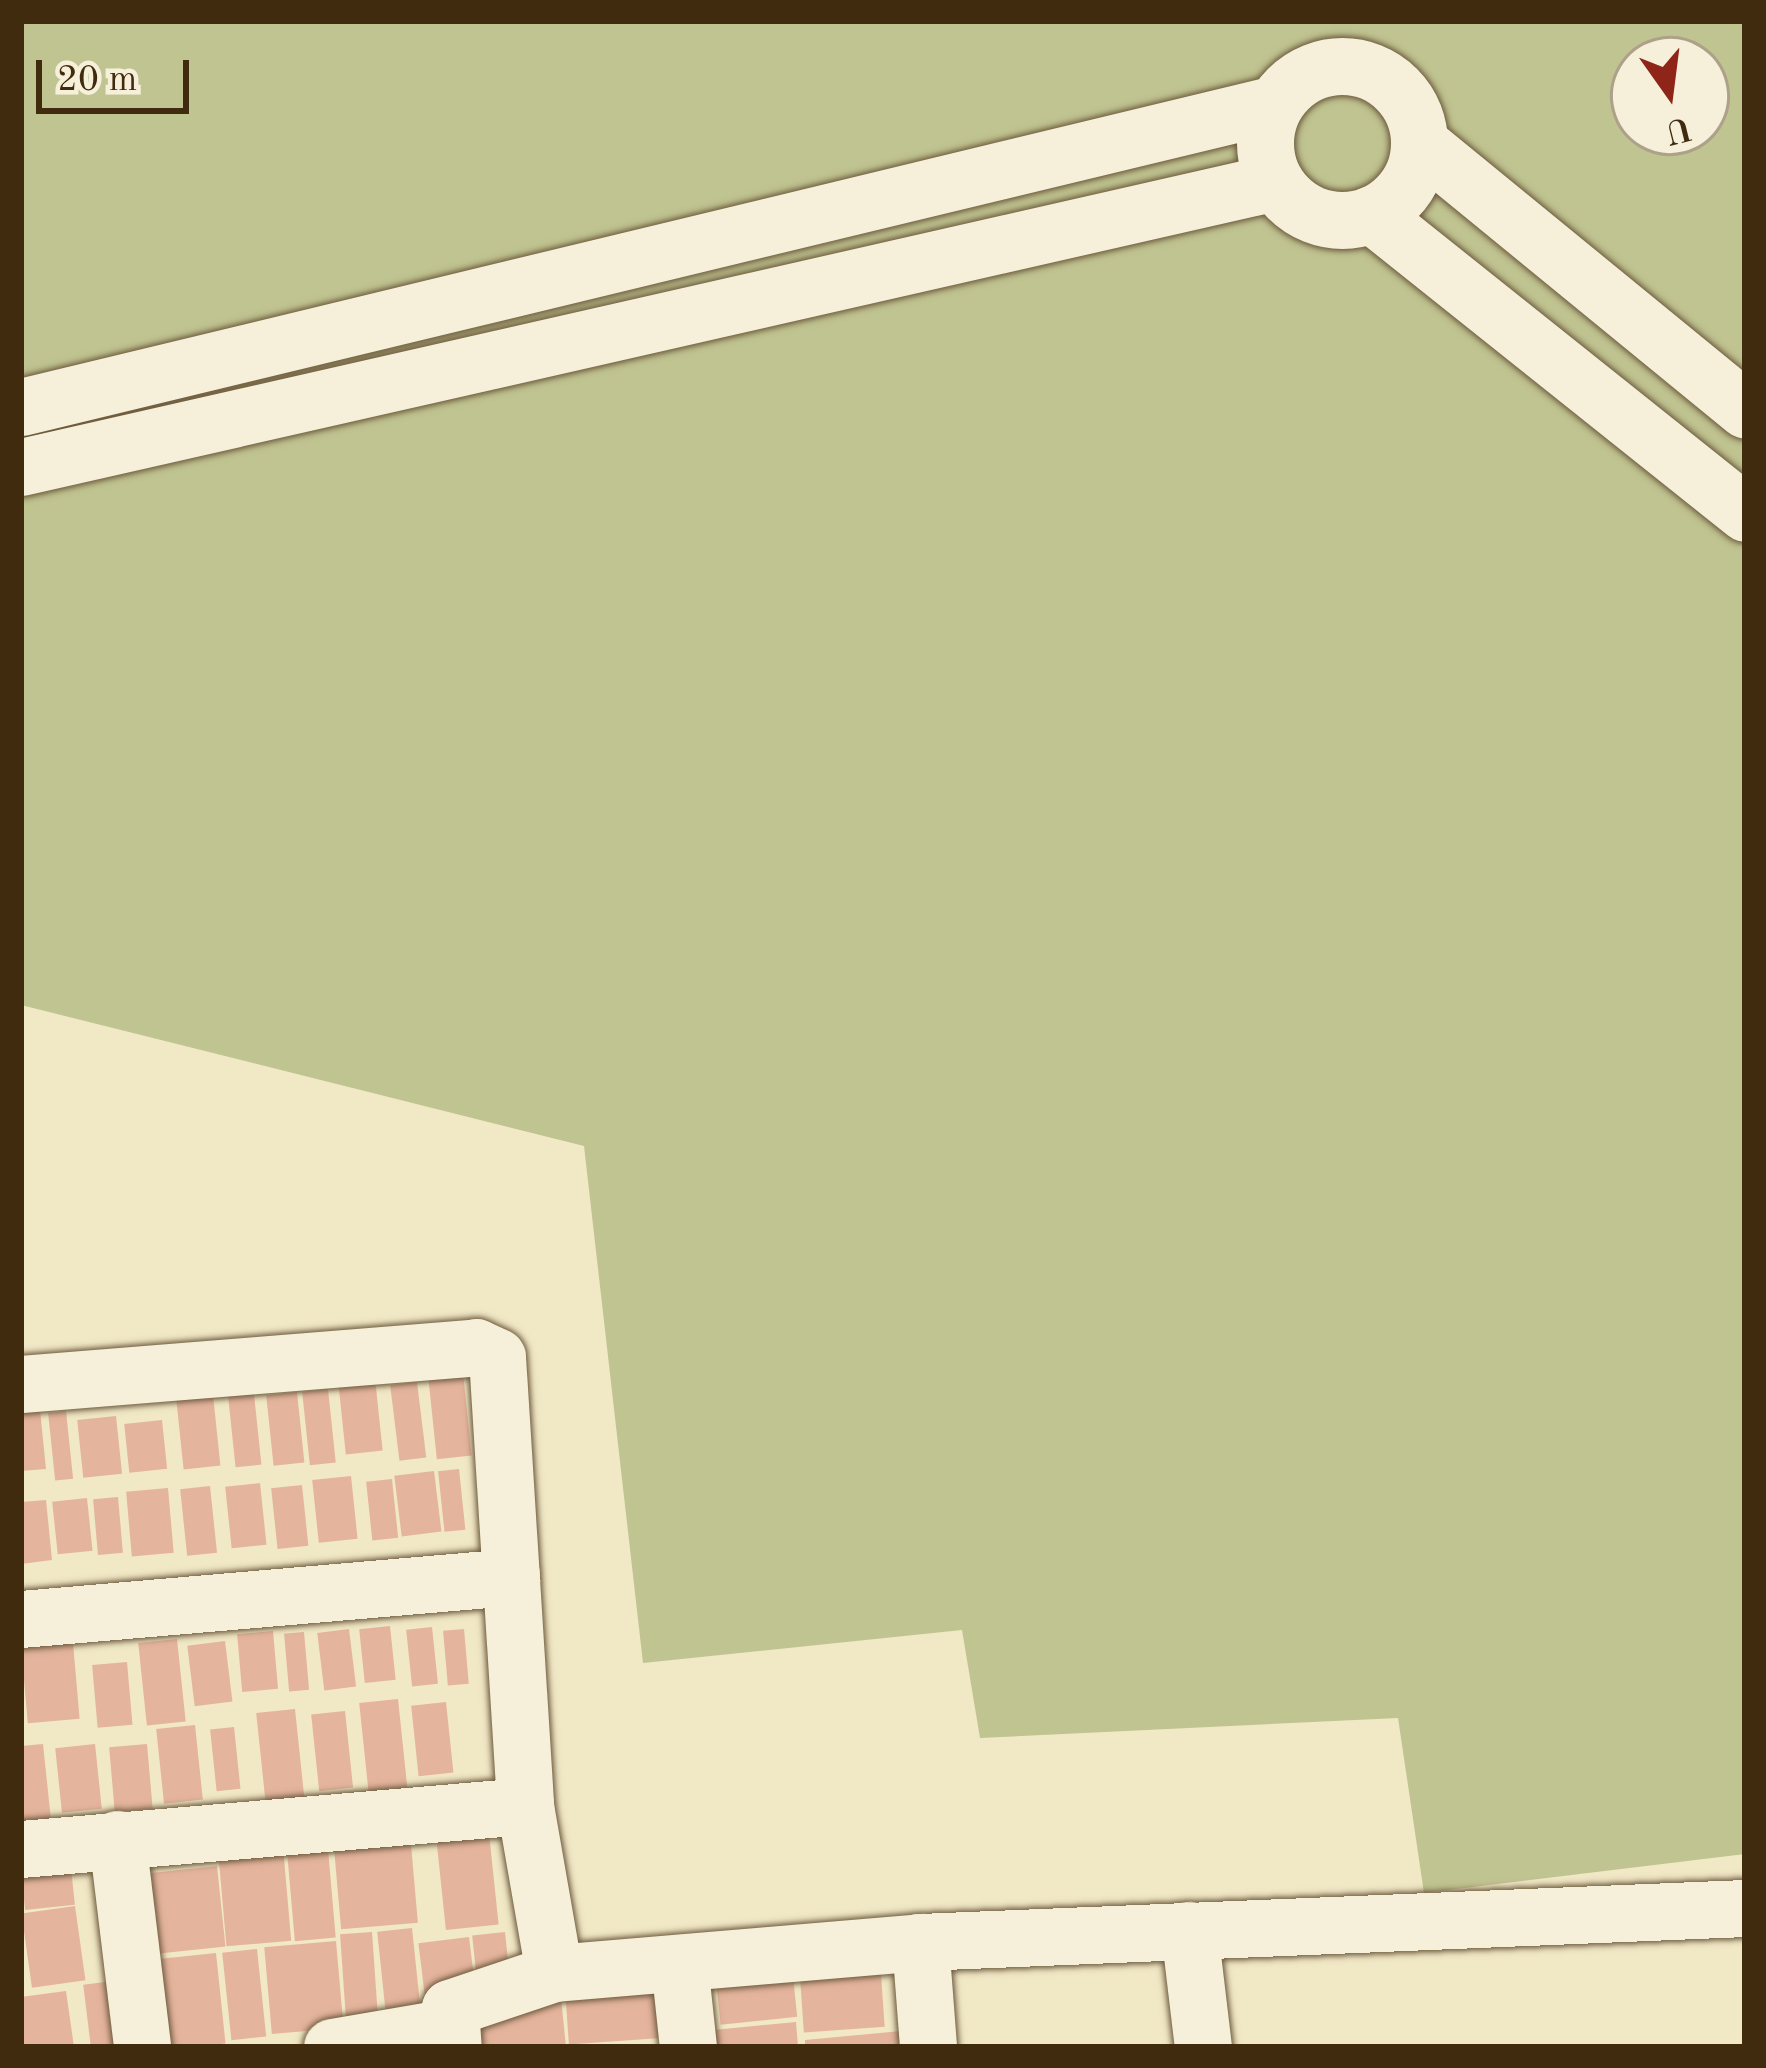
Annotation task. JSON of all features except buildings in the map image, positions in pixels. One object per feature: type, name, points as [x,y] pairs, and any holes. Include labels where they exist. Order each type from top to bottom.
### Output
[{"type":"street","points":[[21,407],[1275,104],[1316,70],[1369,70],[1409,104],[1421,144],[1745,409]]},
{"type":"street","points":[[1275,104],[1265,130],[1274,182],[1315,215],[1371,214],[1409,182],[1421,144]]},
{"type":"street","points":[[21,467],[1274,182]]},
{"type":"street","points":[[1371,214],[1745,513]]},
{"type":"street","points":[[344,330],[357,388]]},
{"type":"street","points":[[21,1384],[489,1351],[504,1388],[525,1807],[554,1972]]},
{"type":"street","points":[[21,1618],[511,1577]]},
{"type":"street","points":[[21,1850],[525,1807]]},
{"type":"street","points":[[117,1839],[142,2047]]},
{"type":"street","points":[[332,2047],[451,2037],[454,2005],[486,2002],[554,1972],[920,1942],[1745,1908]]},
{"type":"street","points":[[1189,1930],[1203,2047]]},
{"type":"street","points":[[920,1942],[928,2047]]},
{"type":"street","points":[[679,1963],[688,2047]]},
{"type":"green space","points":[[21,21],[1745,21],[1745,1854],[1424,1893],[1398,1718],[980,1738],[962,1630],[643,1663],[584,1146],[21,1005]]}]
